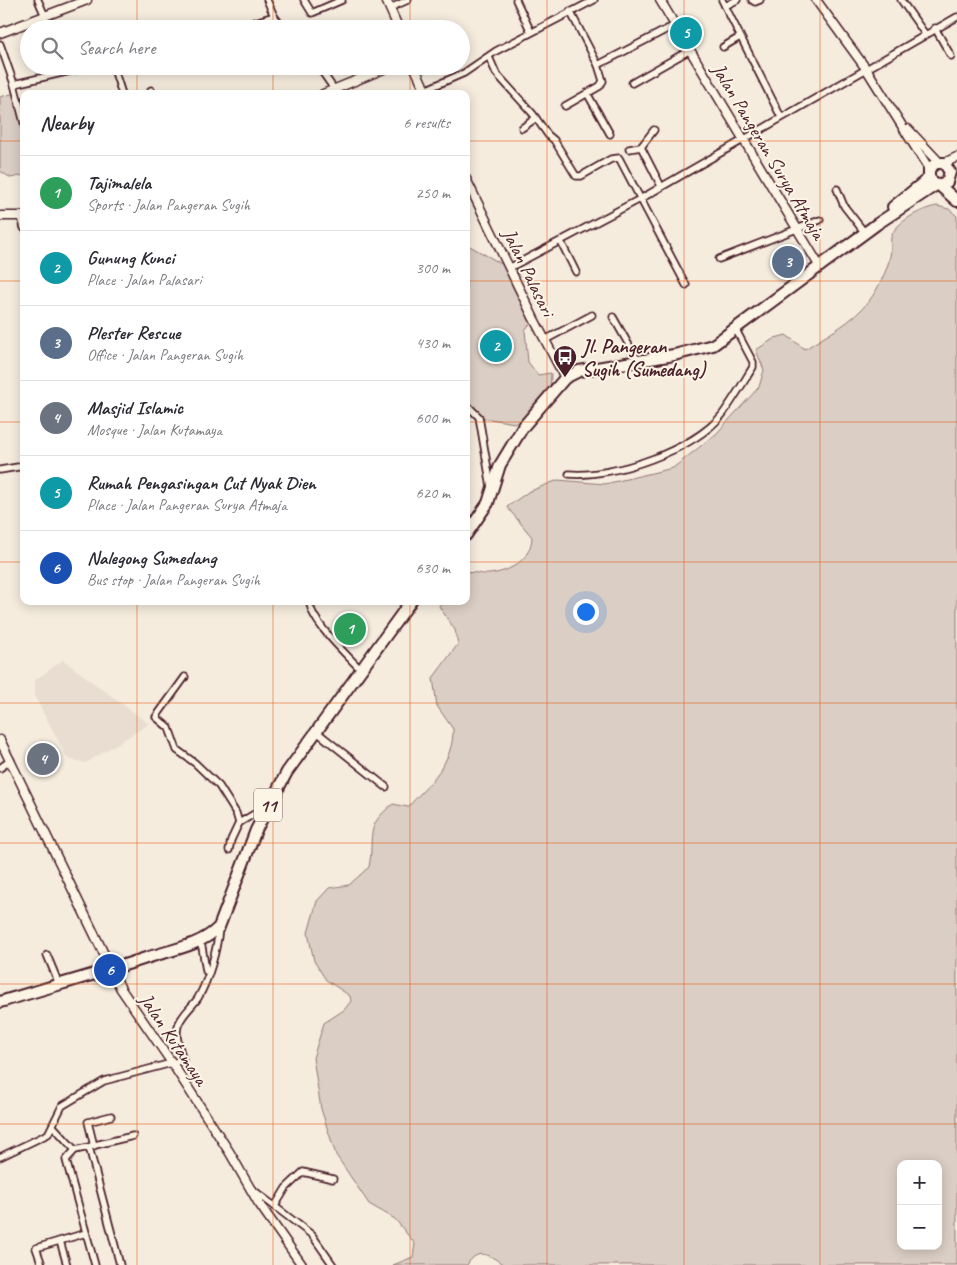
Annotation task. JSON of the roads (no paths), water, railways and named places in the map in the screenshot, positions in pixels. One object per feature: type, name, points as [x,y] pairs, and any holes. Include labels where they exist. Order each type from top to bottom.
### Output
[{"type":"highway","points":[[470,530],[482,514],[492,492],[500,465],[511,444],[565,378],[579,371],[703,349],[736,330],[865,233],[885,214],[933,179],[941,163],[949,168],[957,187]]},
{"type":"highway","points":[[933,179],[947,182],[952,175]]},
{"type":"highway","points":[[933,179],[957,201]]},
{"type":"highway","name":"11","points":[[219,927],[263,814],[287,772],[408,605]]},
{"type":"highway","points":[[0,1002],[197,942],[210,936],[219,927]]},
{"type":"main road","points":[[34,20],[87,0]]},
{"type":"main road","name":"Jalan Pangeran Surya Atmaja","points":[[660,0],[796,231],[820,267]]},
{"type":"main road","points":[[816,0],[867,70],[933,179]]},
{"type":"main road","points":[[388,4],[395,20]]},
{"type":"main road","points":[[0,33],[20,25]]},
{"type":"main road","points":[[334,89],[369,75]]},
{"type":"main road","points":[[418,75],[425,90]]},
{"type":"main road","points":[[895,115],[941,163],[957,157]]},
{"type":"main road","name":"Jalan Palasari","points":[[470,186],[565,378]]},
{"type":"main road","points":[[0,216],[20,216]]},
{"type":"main road","name":"Jalan Kutamaya","points":[[0,740],[110,970],[131,1006],[172,1063],[230,1153],[267,1216],[302,1265]]},
{"type":"street","points":[[38,0],[45,16]]},
{"type":"street","points":[[267,0],[277,20]]},
{"type":"street","points":[[304,0],[312,13],[342,0]]},
{"type":"street","points":[[388,4],[408,0]]},
{"type":"street","points":[[516,0],[531,32]]},
{"type":"street","points":[[470,69],[531,32],[594,0]]},
{"type":"street","points":[[722,0],[781,117]]},
{"type":"street","points":[[725,6],[737,0]]},
{"type":"street","points":[[752,0],[755,2],[760,0]]},
{"type":"street","points":[[901,0],[925,34]]},
{"type":"street","points":[[565,106],[603,82],[598,65],[570,11]]},
{"type":"street","points":[[262,20],[274,16]]},
{"type":"street","points":[[509,268],[642,198],[957,17]]},
{"type":"street","points":[[598,65],[675,25]]},
{"type":"street","points":[[935,28],[950,56]]},
{"type":"street","points":[[723,46],[740,37]]},
{"type":"street","points":[[0,44],[20,107]]},
{"type":"street","points":[[632,83],[690,50]]},
{"type":"street","points":[[489,57],[499,76],[555,141],[576,176],[581,176],[611,159],[619,158],[642,198],[686,285]]},
{"type":"street","points":[[14,84],[53,75]]},
{"type":"street","points":[[117,75],[121,90]]},
{"type":"street","points":[[324,75],[334,89]]},
{"type":"street","points":[[430,90],[460,75]]},
{"type":"street","points":[[587,93],[610,134]]},
{"type":"street","points":[[522,128],[536,118]]},
{"type":"street","points":[[629,149],[641,147],[654,130]]},
{"type":"street","points":[[641,147],[661,186]]},
{"type":"street","points":[[837,189],[844,206],[865,233]]},
{"type":"street","points":[[719,259],[796,231],[820,220]]},
{"type":"street","points":[[561,242],[576,272]]},
{"type":"street","points":[[545,340],[592,314]]},
{"type":"street","points":[[612,317],[638,361]]},
{"type":"street","points":[[569,474],[602,473],[635,463],[685,444],[706,430],[721,415],[753,367],[753,362],[736,330]]},
{"type":"street","points":[[470,408],[478,417],[492,492]]},
{"type":"street","points":[[0,470],[20,467]]},
{"type":"street","points":[[311,605],[317,621],[360,670]]},
{"type":"street","points":[[185,677],[156,717],[169,728],[177,750],[219,786],[236,813],[239,824]]},
{"type":"street","points":[[317,732],[386,787]]},
{"type":"street","points":[[0,768],[11,760]]},
{"type":"street","points":[[229,850],[231,840],[239,824],[254,814],[263,814]]},
{"type":"street","points":[[0,1157],[48,1134],[62,1106],[104,1081],[183,1060],[177,1028],[180,1020],[197,1000],[217,942],[219,927]]},
{"type":"street","points":[[197,942],[203,950],[206,976]]},
{"type":"street","points":[[47,955],[60,984]]},
{"type":"street","points":[[111,1116],[88,1122],[120,1265]]},
{"type":"street","points":[[53,1126],[75,1150]]},
{"type":"street","points":[[95,1265],[66,1160],[75,1150],[133,1136]]},
{"type":"street","points":[[275,1206],[286,1188],[303,1172],[334,1179]]},
{"type":"street","points":[[248,1186],[312,1236],[333,1265]]},
{"type":"street","points":[[42,1265],[36,1248],[86,1233]]},
{"type":"street","points":[[60,1241],[67,1265]]},
{"type":"place","name":"Rumah Pengasingan Cut Nyak Dien","points":[[686,33]]},
{"type":"place","name":"Plester Rescue","points":[[788,262]]},
{"type":"place","name":"Gunung Kunci","points":[[496,346]]},
{"type":"place","name":"Jl. Pangeran Sugih (Sumedang)","points":[[565,378]]},
{"type":"place","name":"Tajimalela","points":[[350,629]]},
{"type":"place","name":"Masjid Islamic","points":[[43,759]]},
{"type":"place","name":"Nalegong Sumedang","points":[[110,970]]}]
